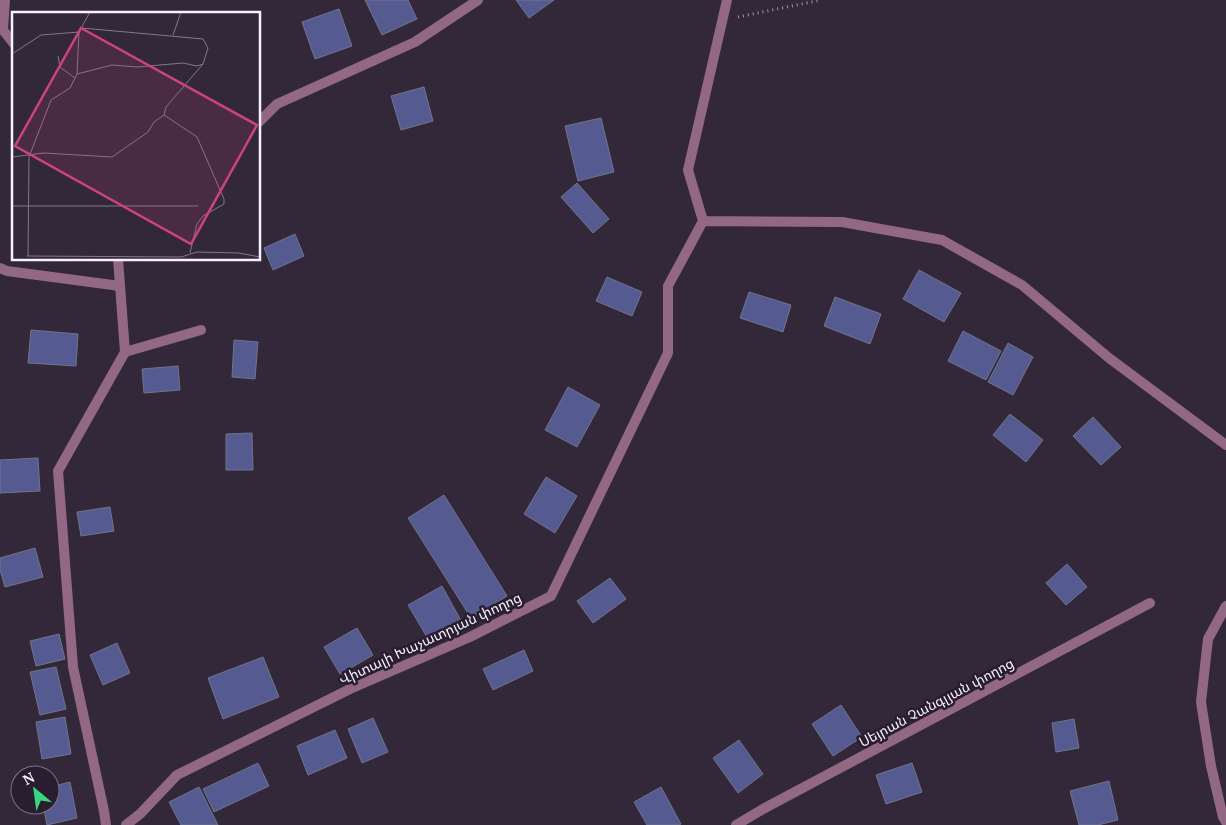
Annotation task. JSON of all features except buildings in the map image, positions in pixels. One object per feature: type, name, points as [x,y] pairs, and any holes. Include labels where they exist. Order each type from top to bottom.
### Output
[{"type":"street","points":[[5,0],[1,31],[12,42]]},
{"type":"street","points":[[260,121],[277,104],[415,42],[478,0]]},
{"type":"street","points":[[727,0],[688,170],[703,221],[842,222],[942,240],[1022,284],[1109,358],[1226,445]]},
{"type":"street","name":"Վիտալի Խաչատրյան փողոց","points":[[126,825],[140,814],[177,775],[350,689],[470,637],[551,596],[668,352],[668,286],[703,221]]},
{"type":"street","points":[[106,825],[72,668],[58,471],[125,352],[118,260]]},
{"type":"street","points":[[0,268],[7,271],[120,286]]},
{"type":"street","points":[[125,352],[201,330]]},
{"type":"street","name":"Սեյրան Չանգլյան փողոց","points":[[736,825],[1150,603]]},
{"type":"street","points":[[1226,606],[1208,639],[1201,702],[1211,766],[1226,822]]},
{"type":"path","points":[[722,20],[821,0]]}]
